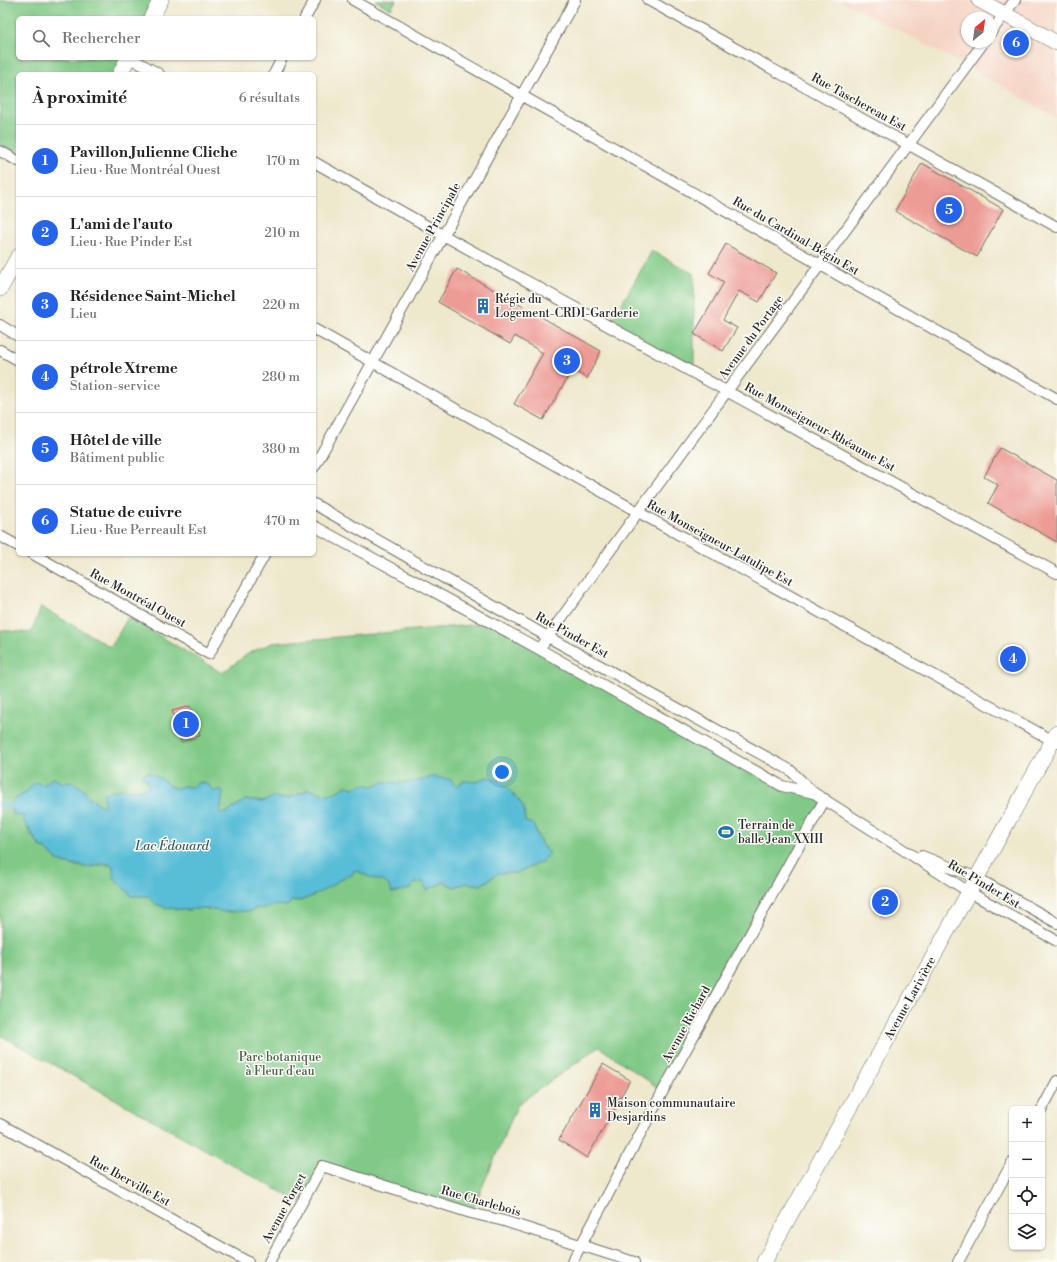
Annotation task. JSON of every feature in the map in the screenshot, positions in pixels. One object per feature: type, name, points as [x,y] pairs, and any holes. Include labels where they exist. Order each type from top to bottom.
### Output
[{"type":"main road","points":[[152,16],[161,0]]},
{"type":"main road","points":[[979,0],[1057,43]]},
{"type":"main road","points":[[121,72],[128,60]]},
{"type":"main road","points":[[0,289],[16,261]]},
{"type":"main road","name":"Avenue Larivière","points":[[764,1262],[969,892],[1056,739]]},
{"type":"street","points":[[306,16],[315,0]]},
{"type":"street","name":"Rue du Cardinal-Bégin Est","points":[[353,0],[1057,399]]},
{"type":"street","name":"Avenue Principale","points":[[316,463],[575,0]]},
{"type":"street","name":"Rue Taschereau Est","points":[[648,0],[1057,227]]},
{"type":"street","points":[[997,24],[1015,0]]},
{"type":"street","name":"Avenue du Portage","points":[[539,649],[980,48]]},
{"type":"street","points":[[133,60],[154,72]]},
{"type":"street","points":[[275,72],[281,60]]},
{"type":"street","points":[[0,151],[16,160]]},
{"type":"street","name":"Rue Monseigneur-Rhéaume Est","points":[[316,163],[443,235],[1057,573]]},
{"type":"street","points":[[0,325],[16,335]]},
{"type":"street","name":"Rue Monseigneur-Latulipe Est","points":[[316,330],[638,512],[1056,739]]},
{"type":"street","points":[[0,350],[16,359]]},
{"type":"street","name":"Rue Pinder Est","points":[[316,505],[548,637],[790,770],[814,793],[969,892],[1057,941]]},
{"type":"street","name":"Rue Pinder Est","points":[[316,527],[539,649],[782,786],[814,793]]},
{"type":"street","points":[[0,536],[16,545]]},
{"type":"street","name":"Rue Montréal Ouest","points":[[37,556],[210,654],[265,556]]},
{"type":"street","name":"Avenue Richard","points":[[572,1262],[663,1091],[825,799]]},
{"type":"street","name":"Rue Pinder Est","points":[[899,846],[977,878],[1057,923]]},
{"type":"street","points":[[1044,1106],[1057,1080]]},
{"type":"street","name":"Rue Iberville Est","points":[[0,1124],[248,1262]]},
{"type":"street","name":"Rue Charlebois","points":[[322,1166],[634,1262]]},
{"type":"street","name":"Avenue Forget","points":[[269,1262],[322,1166]]},
{"type":"street","points":[[958,1262],[1009,1168]]},
{"type":"shaded area","points":[[840,0],[1057,0],[1057,118],[967,66]]},
{"type":"green space","points":[[0,0],[155,0],[146,16],[16,16],[16,60],[122,60],[115,72],[16,72],[16,154],[0,145]]},
{"type":"green space","points":[[375,0],[396,0],[391,9]]},
{"type":"green space","points":[[652,251],[694,274],[694,373],[609,326]]},
{"type":"green space","name":"Parc botanique à Fleur d'eau","points":[[41,607],[111,647],[128,617],[222,673],[249,653],[272,643],[492,623],[782,786],[825,799],[663,1091],[599,1047],[518,1104],[471,1213],[322,1166],[301,1203],[0,1035],[0,630],[31,633]],"holes":[[[433,777],[456,786],[464,781],[477,782],[487,777],[510,791],[524,808],[525,822],[533,824],[541,844],[549,854],[543,861],[528,868],[515,873],[499,873],[481,885],[467,883],[454,887],[444,882],[427,890],[423,882],[415,883],[409,889],[392,893],[386,883],[355,870],[324,890],[306,899],[291,901],[287,906],[277,905],[250,911],[226,912],[202,908],[188,910],[168,908],[156,904],[148,896],[131,896],[116,881],[113,866],[79,866],[67,864],[56,859],[46,849],[40,846],[28,828],[24,816],[14,814],[9,806],[15,799],[26,793],[35,782],[43,785],[53,778],[63,783],[73,783],[83,789],[91,799],[104,808],[120,789],[137,790],[149,787],[147,780],[160,778],[168,785],[177,789],[183,786],[193,787],[199,782],[209,785],[213,792],[222,801],[219,814],[227,813],[245,800],[263,802],[273,797],[287,798],[296,796],[308,789],[327,794],[336,792],[346,786],[354,788],[365,784],[372,786],[384,782],[400,783],[419,781]]]},
{"type":"water","name":"Lac Édouard","points":[[148,772],[176,789],[183,786],[193,787],[199,782],[209,785],[213,792],[219,789],[223,791],[220,814],[227,813],[245,800],[263,802],[273,797],[287,798],[296,796],[308,789],[327,794],[336,792],[346,786],[354,788],[365,784],[372,786],[384,782],[400,783],[419,781],[433,777],[450,779],[456,786],[464,781],[477,782],[487,777],[500,781],[517,798],[524,808],[525,822],[533,824],[541,844],[549,854],[543,861],[528,868],[515,873],[499,873],[481,885],[467,883],[454,887],[444,882],[427,890],[423,882],[415,883],[409,889],[392,893],[386,883],[355,870],[351,876],[342,878],[326,889],[308,898],[291,901],[287,906],[277,905],[250,911],[226,912],[202,908],[188,910],[168,908],[156,904],[148,896],[131,896],[128,891],[116,881],[113,873],[113,866],[106,863],[88,867],[64,863],[56,859],[46,849],[40,846],[23,820],[24,816],[14,815],[9,806],[15,799],[26,793],[35,782],[43,785],[53,778],[63,783],[73,782],[83,789],[91,799],[104,807],[104,793],[120,789],[137,790],[149,787],[147,780],[141,776]]},
{"type":"building","points":[[922,163],[1003,209],[977,257],[895,211]]},
{"type":"building","points":[[726,244],[776,273],[759,302],[739,291],[723,320],[737,328],[723,351],[694,334],[724,282],[709,273]]},
{"type":"building","points":[[457,269],[601,351],[587,378],[572,370],[543,420],[514,404],[543,353],[515,336],[510,344],[438,302]]},
{"type":"building","points":[[1000,448],[1057,480],[1057,542],[988,503],[998,485],[984,477]]},
{"type":"building","points":[[190,706],[200,736],[181,742],[172,711]]},
{"type":"building","points":[[885,889],[896,894],[884,916],[874,910]]},
{"type":"building","name":"Maison communautaire Desjardins","points":[[603,1064],[630,1080],[587,1158],[559,1140]]},
{"type":"waterway","points":[[0,804],[9,806]]},
{"type":"place","name":"Statue de cuivre","points":[[1016,43]]},
{"type":"place","name":"Hôtel de ville","points":[[949,210]]},
{"type":"place","name":"Régie du Logement-CRDI-Garderie","points":[[483,306]]},
{"type":"place","name":"Résidence Saint-Michel","points":[[567,361]]},
{"type":"place","name":"pétrole Xtreme","points":[[1013,659]]},
{"type":"place","name":"Pavillon Julienne Cliche","points":[[186,724]]},
{"type":"place","name":"Terrain de balle Jean XXIII","points":[[726,832]]},
{"type":"place","name":"L'ami de l'auto","points":[[885,902]]},
{"type":"place","name":"Maison communautaire Desjardins","points":[[595,1110]]}]
